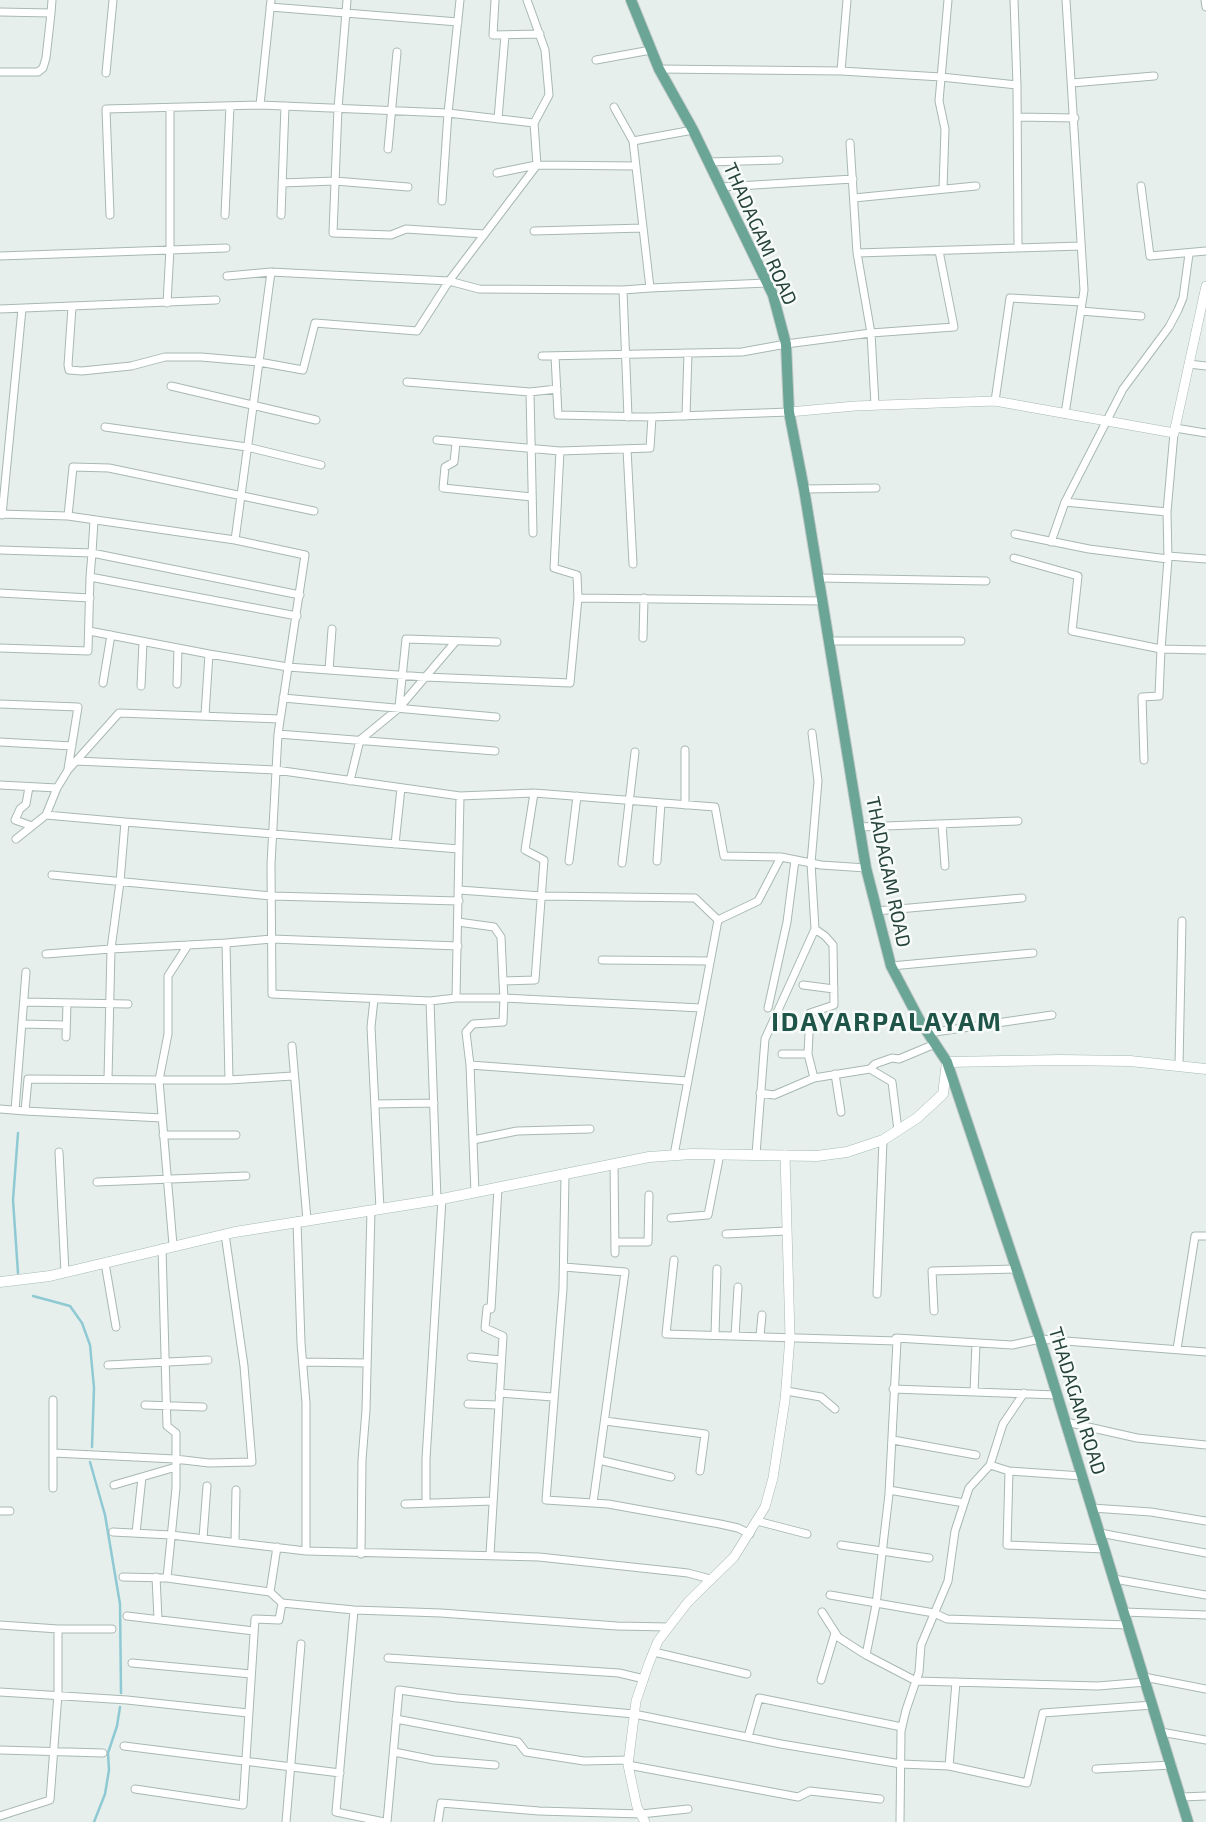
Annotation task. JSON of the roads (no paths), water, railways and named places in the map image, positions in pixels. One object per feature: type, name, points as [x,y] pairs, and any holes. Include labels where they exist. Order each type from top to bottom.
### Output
[{"type":"main road","name":"THADAGAM ROAD","points":[[631,0],[659,69],[693,130],[772,295],[786,344],[789,412],[866,869],[876,911],[891,966],[928,1034],[947,1062],[1040,1339],[1188,1822]]},
{"type":"main road","points":[[0,1282],[65,1273],[225,1234],[475,1193],[649,1157],[720,1154],[817,1156],[847,1152],[883,1140],[917,1118],[943,1094],[947,1062],[1075,1060],[1179,1065],[1206,1069]]},
{"type":"street","points":[[0,72],[38,72],[43,68],[47,58],[52,0]]},
{"type":"street","points":[[106,73],[113,0]]},
{"type":"street","points":[[346,0],[333,233],[391,234],[407,229],[484,234]]},
{"type":"street","points":[[442,201],[460,0]]},
{"type":"street","points":[[495,0],[493,35],[540,34]]},
{"type":"street","points":[[72,307],[69,370],[131,366],[164,357],[201,357],[259,362],[303,370],[316,323],[417,331],[449,281],[537,165],[534,123],[549,95],[545,50],[527,0]]},
{"type":"street","points":[[841,71],[847,0]]},
{"type":"street","points":[[943,189],[945,129],[939,101],[948,0]]},
{"type":"street","points":[[1014,0],[1018,117],[1018,247]]},
{"type":"street","points":[[1065,414],[1084,290],[1066,0]]},
{"type":"street","points":[[1205,0],[1206,8]]},
{"type":"street","points":[[260,105],[271,3],[346,13],[458,22]]},
{"type":"street","points":[[0,12],[51,13]]},
{"type":"street","points":[[498,119],[505,35]]},
{"type":"street","points":[[596,60],[652,50]]},
{"type":"street","points":[[388,149],[397,52]]},
{"type":"street","points":[[659,69],[841,71],[1017,85]]},
{"type":"street","points":[[1072,83],[1154,76]]},
{"type":"street","points":[[110,215],[106,109],[260,105],[448,113],[534,123]]},
{"type":"street","points":[[225,215],[230,106]]},
{"type":"street","points":[[281,215],[285,106]]},
{"type":"street","points":[[614,107],[633,141],[650,288]]},
{"type":"street","points":[[167,303],[170,249],[170,108]]},
{"type":"street","points":[[1018,117],[1075,118]]},
{"type":"street","points":[[633,141],[693,130]]},
{"type":"street","points":[[850,143],[857,253],[871,334],[875,405]]},
{"type":"street","points":[[708,162],[779,160]]},
{"type":"street","points":[[497,173],[537,165],[636,166]]},
{"type":"street","points":[[721,187],[853,179]]},
{"type":"street","points":[[282,183],[335,181],[408,187]]},
{"type":"street","points":[[854,198],[976,186]]},
{"type":"street","points":[[1141,186],[1150,256],[1206,251]]},
{"type":"street","points":[[534,231],[643,228]]},
{"type":"street","points":[[857,253],[1081,246]]},
{"type":"street","points":[[0,256],[226,248]]},
{"type":"street","points":[[542,356],[742,352],[786,344],[954,327],[939,251]]},
{"type":"street","points":[[1051,542],[1065,502],[1123,389],[1170,327],[1184,298],[1189,254]]},
{"type":"street","points":[[227,276],[271,272],[449,281],[479,289],[623,290],[767,283]]},
{"type":"street","points":[[235,540],[271,272]]},
{"type":"street","points":[[1144,760],[1142,697],[1159,696],[1168,558],[1167,512],[1174,431],[1206,286]]},
{"type":"street","points":[[623,290],[628,417]]},
{"type":"street","points":[[995,401],[1010,298],[1082,302]]},
{"type":"street","points":[[0,309],[216,300]]},
{"type":"street","points":[[22,309],[1,514],[68,516],[235,540],[306,555],[278,734],[272,834],[272,994],[430,1001],[504,998],[701,1008]]},
{"type":"street","points":[[1082,311],[1141,316]]},
{"type":"street","points":[[686,416],[688,353]]},
{"type":"street","points":[[555,356],[558,415],[686,416],[995,401],[1108,421],[1206,433]]},
{"type":"street","points":[[1189,364],[1206,366]]},
{"type":"street","points":[[407,382],[530,392],[557,389]]},
{"type":"street","points":[[171,386],[316,420]]},
{"type":"street","points":[[530,392],[533,533]]},
{"type":"street","points":[[437,440],[530,450],[650,448],[652,416]]},
{"type":"street","points":[[105,427],[247,447],[321,465]]},
{"type":"street","points":[[456,443],[454,462],[445,467],[443,488],[531,497]]},
{"type":"street","points":[[627,449],[634,564]]},
{"type":"street","points":[[89,631],[288,667],[402,676],[570,682],[578,598],[577,575],[554,568],[560,451]]},
{"type":"street","points":[[68,516],[73,467],[109,468],[314,511]]},
{"type":"street","points":[[804,489],[876,488]]},
{"type":"street","points":[[1065,502],[1167,512]]},
{"type":"street","points":[[0,648],[88,651],[94,520]]},
{"type":"street","points":[[1016,534],[1051,542],[1168,558],[1206,559]]},
{"type":"street","points":[[0,550],[92,553],[300,595]]},
{"type":"street","points":[[1014,558],[1078,576],[1072,631],[1161,649],[1206,650]]},
{"type":"street","points":[[90,577],[297,616]]},
{"type":"street","points":[[819,578],[986,581]]},
{"type":"street","points":[[0,593],[90,598]]},
{"type":"street","points":[[578,598],[822,601]]},
{"type":"street","points":[[643,638],[644,598]]},
{"type":"street","points":[[329,670],[332,629]]},
{"type":"street","points":[[103,683],[111,635]]},
{"type":"street","points":[[399,708],[406,639],[497,642]]},
{"type":"street","points":[[350,781],[360,740],[399,708],[456,641]]},
{"type":"street","points":[[829,641],[961,641]]},
{"type":"street","points":[[141,685],[143,642]]},
{"type":"street","points":[[177,684],[178,648]]},
{"type":"street","points":[[205,715],[209,654]]},
{"type":"street","points":[[284,698],[496,717]]},
{"type":"street","points":[[0,704],[78,707],[68,770]]},
{"type":"street","points":[[16,839],[46,815],[68,770],[119,713],[280,719]]},
{"type":"street","points":[[757,1154],[765,1039],[816,929],[811,863],[818,781],[812,733]]},
{"type":"street","points":[[278,734],[495,751]]},
{"type":"street","points":[[0,743],[72,746]]},
{"type":"street","points":[[685,750],[685,805]]},
{"type":"street","points":[[622,863],[635,752]]},
{"type":"street","points":[[76,761],[276,770],[460,796],[534,793],[715,807],[724,856],[781,857],[866,869]]},
{"type":"street","points":[[0,785],[57,788]]},
{"type":"street","points":[[29,787],[26,804],[20,809],[15,820],[32,826]]},
{"type":"street","points":[[395,844],[401,788]]},
{"type":"street","points":[[503,981],[535,980],[544,860],[525,850],[534,793]]},
{"type":"street","points":[[456,998],[460,796]]},
{"type":"street","points":[[569,861],[577,796]]},
{"type":"street","points":[[657,861],[661,803]]},
{"type":"street","points":[[46,815],[459,849]]},
{"type":"street","points":[[859,827],[1018,821]]},
{"type":"street","points":[[108,1079],[111,949],[125,822]]},
{"type":"street","points":[[942,824],[945,866]]},
{"type":"street","points":[[718,920],[758,901],[781,857]]},
{"type":"street","points":[[768,1008],[787,922],[795,860]]},
{"type":"street","points":[[52,875],[271,897],[459,901]]},
{"type":"street","points":[[459,890],[542,897],[695,898],[718,920]]},
{"type":"street","points":[[876,911],[1022,898]]},
{"type":"street","points":[[674,1155],[718,920]]},
{"type":"street","points":[[1179,1065],[1182,921]]},
{"type":"street","points":[[458,922],[494,927],[501,937],[503,1022],[473,1024],[466,1032],[470,1065],[475,1193]]},
{"type":"street","points":[[814,1078],[808,1054],[810,1013],[834,1005],[833,945],[816,929]]},
{"type":"street","points":[[47,954],[272,939],[458,946]]},
{"type":"street","points":[[226,943],[229,1080]]},
{"type":"street","points":[[167,1578],[176,1433],[167,1426],[167,1180],[159,1080],[168,1034],[167,976],[188,945]]},
{"type":"street","points":[[891,966],[1033,953]]},
{"type":"street","points":[[602,960],[710,961]]},
{"type":"street","points":[[15,1110],[26,972]]},
{"type":"street","points":[[803,985],[834,989]]},
{"type":"street","points":[[361,1554],[362,1460],[375,1209],[375,1104],[371,1027],[373,999]]},
{"type":"street","points":[[426,1502],[440,1199],[430,1001]]},
{"type":"street","points":[[23,1002],[128,1004]]},
{"type":"street","points":[[66,1037],[67,1003]]},
{"type":"street","points":[[928,1034],[1052,1015]]},
{"type":"street","points":[[22,1024],[66,1025]]},
{"type":"street","points":[[760,1093],[774,1095],[814,1078],[870,1069],[876,1064],[892,1058],[899,1059],[935,1044]]},
{"type":"street","points":[[292,1046],[302,1221],[306,1551]]},
{"type":"street","points":[[782,1054],[808,1054]]},
{"type":"street","points":[[470,1065],[688,1081]]},
{"type":"street","points":[[870,1069],[892,1082],[898,1130]]},
{"type":"street","points":[[835,1074],[841,1112]]},
{"type":"street","points":[[25,1111],[28,1079],[229,1080],[293,1076]]},
{"type":"street","points":[[375,1104],[434,1103]]},
{"type":"street","points":[[0,1109],[162,1118]]},
{"type":"street","points":[[472,1140],[517,1131],[590,1129]]},
{"type":"street","points":[[163,1135],[236,1135]]},
{"type":"street","points":[[877,1294],[883,1140]]},
{"type":"street","points":[[59,1152],[65,1273]]},
{"type":"street","points":[[671,1218],[708,1215],[720,1154]]},
{"type":"street","points":[[643,1818],[637,1807],[628,1763],[634,1714],[654,1652],[669,1627],[710,1579],[734,1557],[750,1534],[765,1507],[774,1478],[786,1391],[790,1337],[785,1155]]},
{"type":"street","points":[[614,1164],[615,1253]]},
{"type":"street","points":[[97,1182],[246,1175]]},
{"type":"street","points":[[565,1175],[564,1266],[546,1500],[593,1503],[720,1524],[750,1534]]},
{"type":"street","points":[[491,1555],[503,1336],[485,1328],[487,1308],[491,1308],[498,1188]]},
{"type":"street","points":[[615,1242],[648,1242],[649,1195]]},
{"type":"street","points":[[726,1234],[786,1231]]},
{"type":"street","points":[[54,1453],[176,1463],[252,1462],[244,1366],[225,1234]]},
{"type":"street","points":[[1177,1349],[1195,1236],[1206,1236]]},
{"type":"street","points":[[674,1259],[666,1334],[897,1341]]},
{"type":"street","points":[[105,1263],[116,1327]]},
{"type":"street","points":[[564,1266],[625,1272],[593,1503]]},
{"type":"street","points":[[715,1335],[717,1269]]},
{"type":"street","points":[[934,1311],[932,1271],[1017,1269]]},
{"type":"street","points":[[735,1336],[738,1287]]},
{"type":"street","points":[[760,1336],[762,1315]]},
{"type":"street","points":[[866,1655],[876,1605],[889,1490],[897,1338],[1012,1345],[1040,1339],[1206,1352]]},
{"type":"street","points":[[974,1392],[976,1343]]},
{"type":"street","points":[[471,1357],[501,1360]]},
{"type":"street","points":[[108,1365],[208,1360]]},
{"type":"street","points":[[303,1362],[367,1363]]},
{"type":"street","points":[[893,1389],[1057,1395]]},
{"type":"street","points":[[786,1391],[821,1397],[835,1409]]},
{"type":"street","points":[[499,1393],[553,1397]]},
{"type":"street","points":[[900,1822],[902,1727],[919,1672],[921,1645],[948,1581],[955,1531],[969,1488],[990,1465],[1003,1424],[1024,1393]]},
{"type":"street","points":[[53,1400],[53,1488]]},
{"type":"street","points":[[468,1404],[498,1405]]},
{"type":"street","points":[[145,1405],[203,1407]]},
{"type":"street","points":[[605,1421],[705,1434],[700,1471]]},
{"type":"street","points":[[1066,1422],[1136,1438],[1206,1445]]},
{"type":"street","points":[[893,1440],[975,1455]]},
{"type":"street","points":[[599,1460],[671,1477]]},
{"type":"street","points":[[114,1485],[176,1463]]},
{"type":"street","points":[[990,1465],[1009,1471],[1082,1476]]},
{"type":"street","points":[[1009,1471],[1007,1545],[1105,1549]]},
{"type":"street","points":[[136,1533],[142,1477]]},
{"type":"street","points":[[203,1538],[208,1486]]},
{"type":"street","points":[[235,1541],[236,1490]]},
{"type":"street","points":[[889,1490],[964,1503]]},
{"type":"street","points":[[405,1504],[493,1500]]},
{"type":"street","points":[[1092,1508],[1151,1512],[1206,1521]]},
{"type":"street","points":[[0,1511],[9,1511]]},
{"type":"street","points":[[757,1521],[807,1534]]},
{"type":"street","points":[[113,1532],[235,1541],[306,1551],[539,1556],[688,1573],[710,1579]]},
{"type":"street","points":[[1100,1533],[1206,1553]]},
{"type":"street","points":[[841,1545],[929,1558]]},
{"type":"street","points":[[270,1592],[277,1547]]},
{"type":"street","points":[[123,1577],[167,1578],[270,1592],[282,1603],[354,1611],[441,1613],[617,1626],[669,1627]]},
{"type":"street","points":[[156,1577],[159,1619]]},
{"type":"street","points":[[1114,1579],[1206,1595]]},
{"type":"street","points":[[830,1595],[934,1613],[947,1619],[1128,1625]]},
{"type":"street","points":[[135,1789],[243,1805],[255,1619],[279,1620],[282,1603]]},
{"type":"street","points":[[354,1611],[337,1812],[385,1822],[399,1690],[634,1714],[901,1763],[949,1766],[1027,1783],[1043,1713],[1153,1705]]},
{"type":"street","points":[[822,1612],[838,1637],[916,1681],[1098,1686],[1145,1680],[1206,1689]]},
{"type":"street","points":[[1124,1612],[1206,1615]]},
{"type":"street","points":[[127,1616],[254,1631]]},
{"type":"street","points":[[0,1625],[112,1629]]},
{"type":"street","points":[[0,1816],[50,1800],[58,1695],[58,1629]]},
{"type":"street","points":[[821,1681],[835,1633]]},
{"type":"street","points":[[286,1822],[301,1644]]},
{"type":"street","points":[[654,1652],[747,1674]]},
{"type":"street","points":[[388,1658],[619,1673],[644,1679]]},
{"type":"street","points":[[132,1663],[251,1674]]},
{"type":"street","points":[[949,1766],[956,1682]]},
{"type":"street","points":[[0,1692],[248,1713]]},
{"type":"street","points":[[748,1737],[760,1698],[902,1727]]},
{"type":"street","points":[[396,1719],[518,1742],[526,1752],[584,1761],[628,1763],[798,1797],[810,1791],[880,1798]]},
{"type":"street","points":[[1161,1732],[1206,1740]]},
{"type":"street","points":[[124,1746],[340,1773]]},
{"type":"street","points":[[0,1749],[103,1753]]},
{"type":"street","points":[[394,1752],[434,1760],[495,1765]]},
{"type":"street","points":[[1096,1769],[1172,1765]]},
{"type":"street","points":[[1182,1797],[1206,1796]]},
{"type":"street","points":[[438,1822],[441,1803],[643,1818],[688,1809]]},
{"type":"street","points":[[538,1822],[539,1811]]},
{"type":"waterway","points":[[18,1133],[13,1200],[18,1273]]},
{"type":"waterway","points":[[33,1296],[70,1306],[82,1323],[90,1345],[94,1388],[92,1447]]},
{"type":"waterway","points":[[90,1462],[105,1515],[120,1604],[121,1693]]},
{"type":"waterway","points":[[94,1822],[105,1794],[109,1770],[108,1753],[120,1707]]},
{"type":"district","name":"IDAYARPALAYAM","points":[[887,1022]]}]
